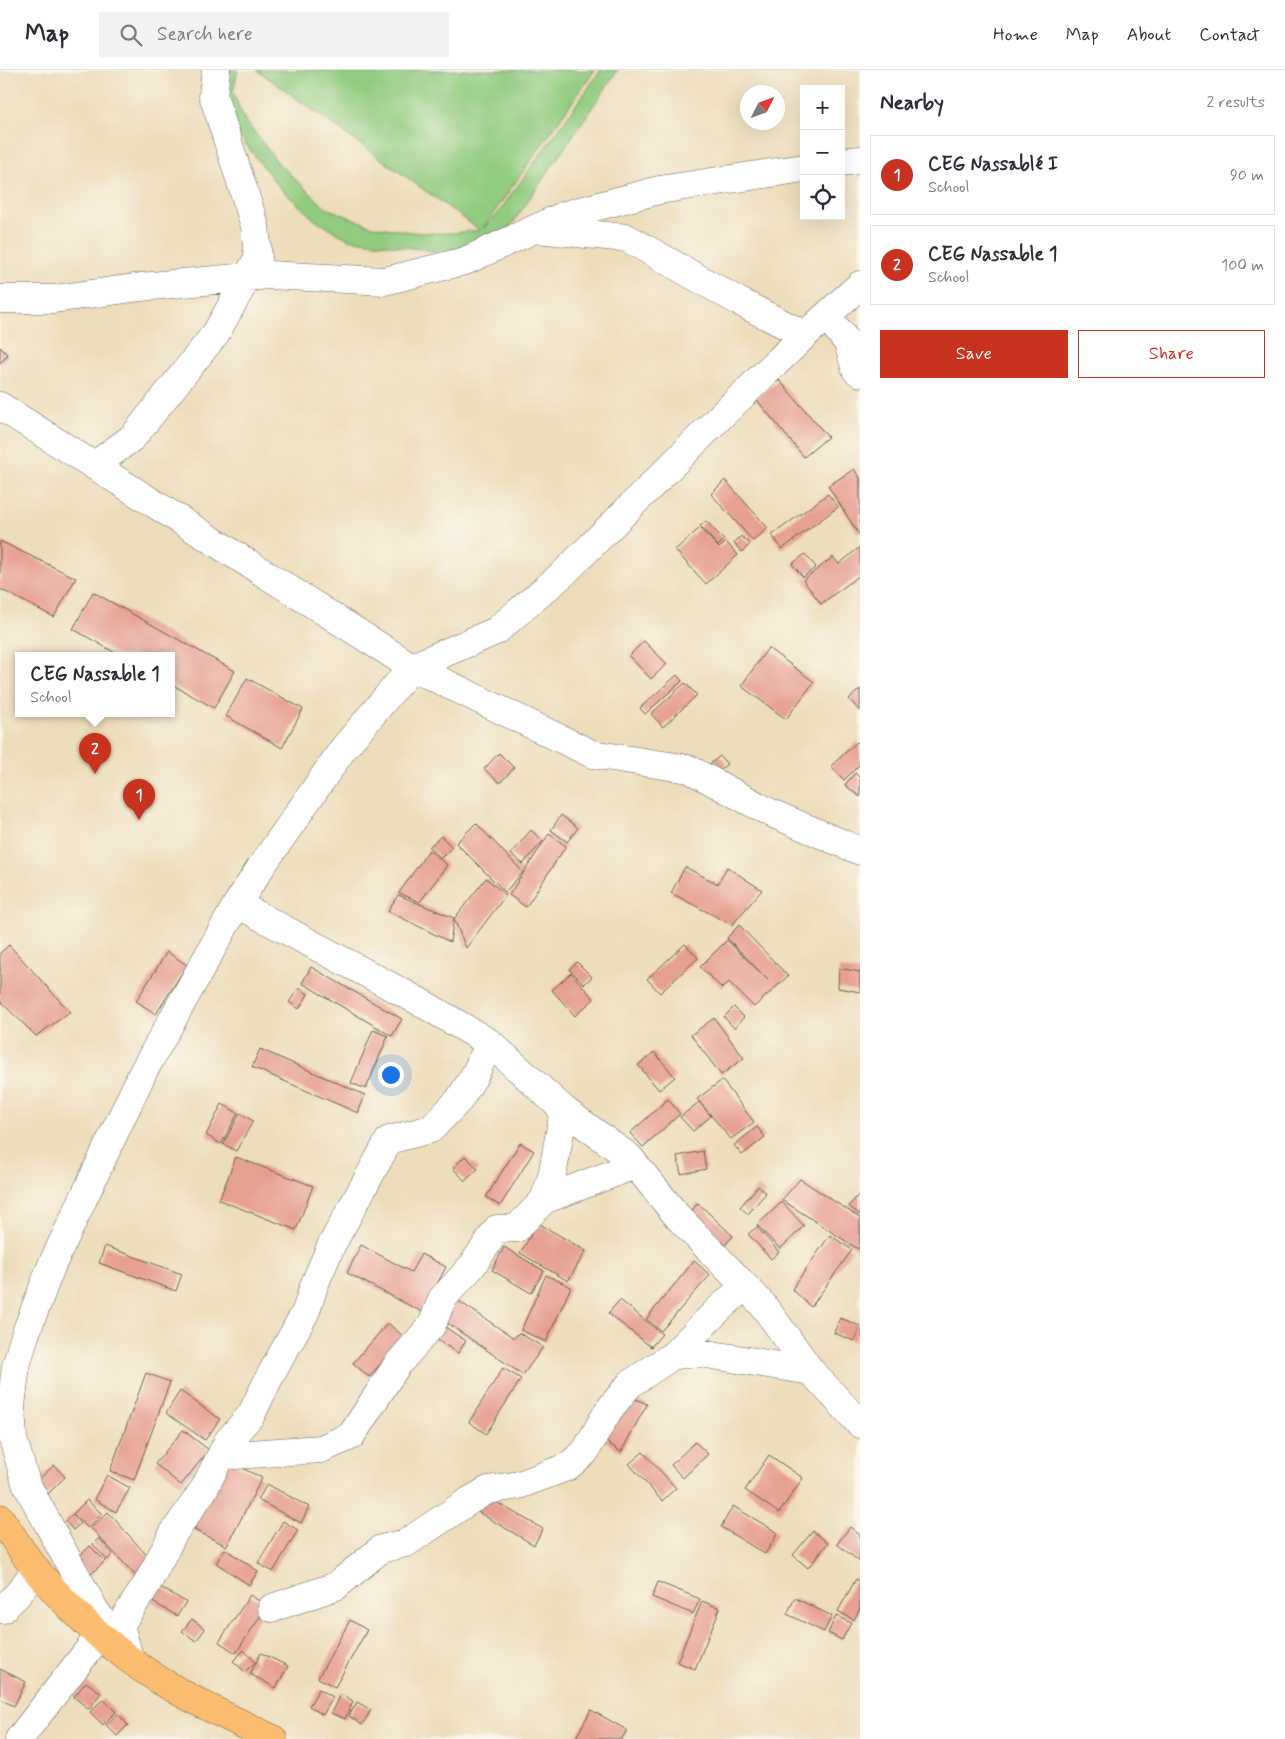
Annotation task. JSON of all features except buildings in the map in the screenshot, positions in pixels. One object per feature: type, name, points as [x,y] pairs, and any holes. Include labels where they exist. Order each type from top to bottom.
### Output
[{"type":"main road","points":[[0,1518],[36,1570],[72,1609],[129,1659],[176,1691],[273,1739]]},
{"type":"street","points":[[95,465],[133,437],[216,334],[258,258],[255,226],[212,95],[216,70]]},
{"type":"street","points":[[845,162],[860,160]]},
{"type":"street","points":[[0,299],[54,299],[140,286],[268,275],[385,281],[465,262],[565,214],[659,190],[800,169]]},
{"type":"street","points":[[534,229],[627,238],[740,302],[805,335]]},
{"type":"street","points":[[129,1659],[94,1609],[26,1483],[13,1439],[11,1406],[13,1385],[25,1334],[51,1267],[143,1072],[237,904],[343,749],[412,667],[496,631],[564,573],[722,415],[860,285]]},
{"type":"street","points":[[827,316],[848,343],[856,370],[860,373]]},
{"type":"street","points":[[0,406],[412,667],[592,754],[689,769],[770,812],[860,851]]},
{"type":"street","points":[[237,904],[420,1002],[490,1043],[564,1110],[629,1158],[678,1217],[763,1305],[811,1371],[860,1424]]},
{"type":"street","points":[[129,1659],[120,1625],[147,1584],[173,1534],[204,1489],[228,1442],[251,1415],[306,1311],[315,1282],[331,1246],[373,1166],[389,1140],[431,1129],[459,1100],[474,1076],[490,1043]]},
{"type":"street","points":[[222,1453],[244,1455],[321,1449],[351,1436],[397,1366],[432,1325],[442,1299],[472,1266],[497,1229],[517,1228],[544,1200],[552,1176],[564,1110]]},
{"type":"street","points":[[544,1200],[557,1197],[635,1165]]},
{"type":"street","points":[[272,1608],[336,1586],[381,1549],[406,1543],[488,1490],[519,1484],[567,1466],[585,1452],[608,1411],[630,1384],[672,1356],[745,1286]]},
{"type":"street","points":[[672,1356],[694,1352],[811,1371]]},
{"type":"street","points":[[0,1609],[18,1594],[36,1570]]},
{"type":"street","points":[[20,1739],[100,1635]]},
{"type":"green space","points":[[221,70],[238,70],[233,92],[244,119],[279,164],[326,208],[372,226],[419,233],[453,233],[480,230],[257,70],[595,70],[483,228],[496,216],[601,70],[618,70],[508,230],[476,247],[433,251],[348,239],[315,220],[279,187],[240,137],[222,97]]},
{"type":"place","name":"CEG Nassable 1","points":[[95,774]]},
{"type":"place","name":"CEG Nassablé I","points":[[139,820]]}]
